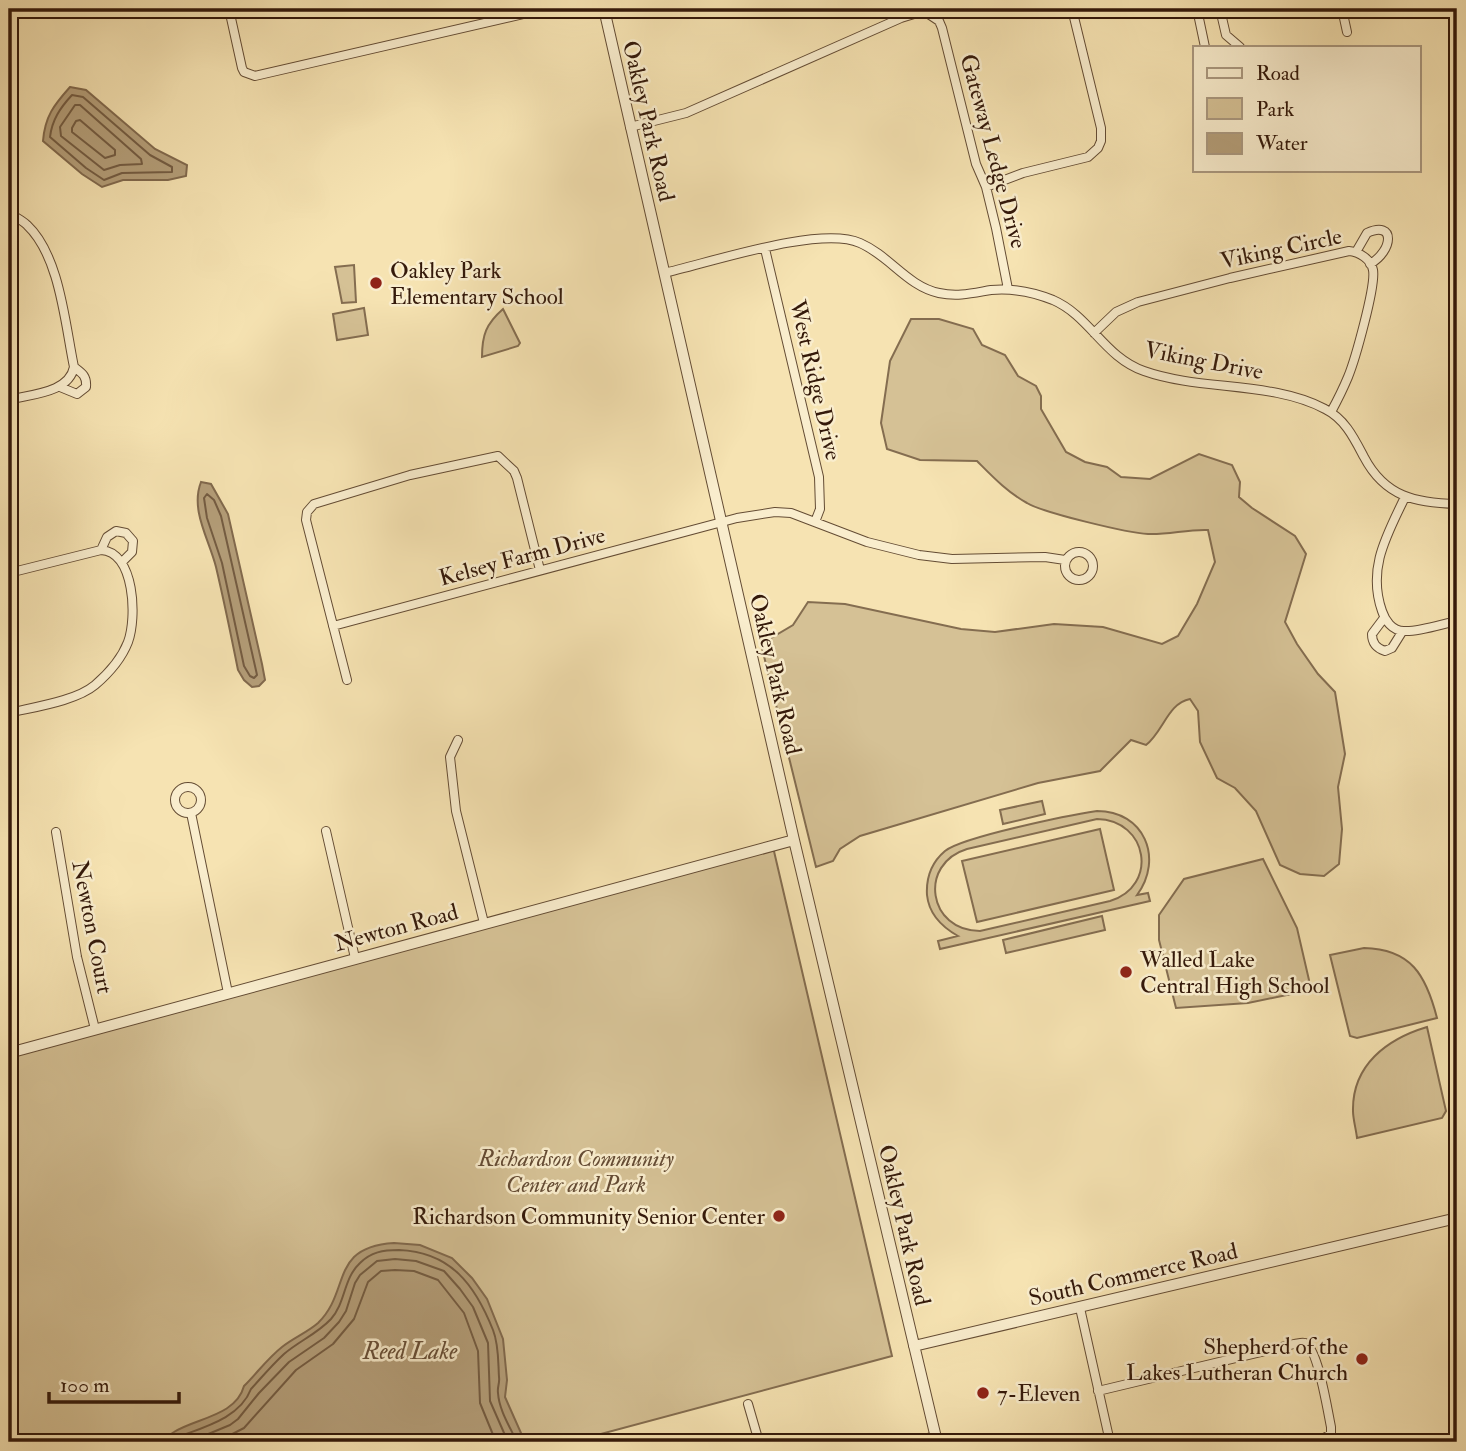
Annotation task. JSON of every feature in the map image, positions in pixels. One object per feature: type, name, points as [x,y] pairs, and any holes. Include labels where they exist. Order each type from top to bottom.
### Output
[{"type":"street","points":[[229,9],[242,68],[249,75],[261,75],[545,9]]},
{"type":"street","name":"Oakley Park Road","points":[[604,9],[794,839],[914,1346]]},
{"type":"street","points":[[986,187],[1023,173],[1088,158],[1098,148],[1101,128],[1072,9]]},
{"type":"street","points":[[1196,9],[1205,46]]},
{"type":"street","points":[[1220,9],[1226,35],[1239,46]]},
{"type":"street","points":[[1342,9],[1347,32]]},
{"type":"street","name":"Gateway Ledge Drive","points":[[630,127],[686,113],[901,18],[925,11],[939,21],[942,28],[976,164],[986,187],[1008,289]]},
{"type":"street","points":[[9,213],[27,225],[42,244],[52,268],[73,372]]},
{"type":"street","points":[[1356,252],[1367,233],[1378,230],[1384,232],[1388,246],[1381,256],[1370,264]]},
{"type":"street","name":"Viking Drive","points":[[664,273],[817,237],[844,238],[872,248],[908,278],[929,290],[965,296],[1008,289],[1030,292],[1056,301],[1072,312],[1117,357],[1148,372],[1302,399],[1331,412],[1354,436],[1373,471],[1405,498]]},
{"type":"street","name":"West Ridge Drive","points":[[765,249],[819,477],[820,509],[815,522]]},
{"type":"street","name":"Viking Circle","points":[[1094,333],[1116,312],[1138,302],[1282,265],[1349,251],[1356,252],[1370,264],[1373,272],[1372,287],[1350,374],[1331,412]]},
{"type":"street","points":[[60,387],[77,394],[83,391],[87,380],[84,374],[73,372]]},
{"type":"street","points":[[9,400],[60,387],[73,372]]},
{"type":"street","points":[[347,680],[306,520],[307,512],[314,503],[410,475],[498,456],[505,460],[517,478],[540,570]]},
{"type":"street","points":[[1457,504],[1432,504],[1405,498],[1378,555],[1377,590],[1384,618],[1402,632],[1457,621]]},
{"type":"street","name":"Kelsey Farm Drive","points":[[333,626],[721,523],[775,512],[791,513],[867,542],[919,555],[952,559],[1045,556],[1065,560]]},
{"type":"street","points":[[101,550],[107,537],[116,531],[126,533],[133,541],[132,552],[122,562]]},
{"type":"street","points":[[9,573],[101,550],[115,554],[122,562],[129,584],[133,613],[128,642],[115,666],[93,687],[9,713]]},
{"type":"street","points":[[1384,618],[1372,634],[1378,649],[1385,651],[1392,648],[1402,632]]},
{"type":"street","points":[[458,740],[450,757],[456,811],[484,923]]},
{"type":"street","points":[[191,813],[228,993]]},
{"type":"street","points":[[326,831],[355,958]]},
{"type":"street","name":"Newton Court","points":[[56,832],[77,957],[94,1029]]},
{"type":"street","name":"Newton Road","points":[[9,1053],[794,839]]},
{"type":"street","name":"South Commerce Road","points":[[914,1346],[1457,1217]]},
{"type":"street","points":[[1080,1308],[1110,1442]]},
{"type":"street","points":[[1098,1391],[1305,1343],[1311,1348],[1316,1362],[1331,1434],[1308,1442]]},
{"type":"street","points":[[912,1442],[936,1439],[914,1346]]},
{"type":"street","points":[[748,1404],[759,1442]]},
{"type":"green space","points":[[354,265],[356,302],[342,303],[335,267]]},
{"type":"green space","points":[[364,308],[368,335],[337,340],[333,314]]},
{"type":"green space","points":[[503,309],[520,343],[518,346],[482,357],[486,330]]},
{"type":"green space","points":[[911,319],[939,319],[973,329],[982,345],[1005,355],[1018,376],[1036,386],[1041,396],[1041,409],[1066,452],[1085,462],[1107,467],[1121,477],[1150,479],[1199,454],[1232,465],[1240,482],[1239,497],[1295,536],[1306,554],[1285,622],[1318,674],[1335,692],[1345,754],[1338,787],[1342,829],[1339,864],[1324,876],[1300,874],[1280,865],[1256,811],[1235,788],[1217,778],[1200,742],[1198,711],[1190,699],[1176,706],[1146,745],[1131,740],[1100,771],[1038,783],[860,836],[840,849],[833,861],[816,867],[761,644],[793,625],[808,602],[845,604],[961,629],[995,632],[1054,624],[1103,627],[1162,644],[1178,636],[1197,604],[1215,562],[1208,530],[1148,534],[1086,522],[1027,503],[1006,489],[977,461],[920,460],[887,449],[881,423],[890,361]]},
{"type":"green space","points":[[1042,801],[1045,814],[1003,824],[1000,810]]},
{"type":"green space","points":[[1097,811],[1113,813],[1127,819],[1145,839],[1149,866],[1137,895],[1148,893],[1150,901],[940,949],[938,941],[958,936],[937,920],[928,902],[931,871],[945,851],[955,845],[993,833]],"holes":[[[1097,819],[1114,822],[1127,830],[1136,841],[1141,855],[1141,869],[1136,882],[1126,893],[1110,901],[980,931],[963,928],[949,920],[940,909],[936,882],[941,868],[951,857],[967,849]]]},
{"type":"green space","points":[[1100,829],[1114,890],[977,922],[962,861]]},
{"type":"green space","name":"Richardson Community Center and Park","points":[[773,847],[892,1356],[571,1442],[9,1442],[9,1057]]},
{"type":"green space","points":[[1263,859],[1297,928],[1309,980],[1301,992],[1248,1003],[1176,1008],[1159,940],[1159,915],[1184,879]]},
{"type":"green space","points":[[1102,916],[1105,930],[1006,953],[1003,940]]},
{"type":"green space","points":[[1364,948],[1394,953],[1414,967],[1428,989],[1437,1018],[1357,1038],[1350,1036],[1330,955]]},
{"type":"green space","points":[[1427,1027],[1446,1111],[1442,1118],[1357,1138],[1353,1114],[1354,1095],[1365,1067],[1398,1039]]},
{"type":"water","points":[[70,87],[86,90],[155,149],[187,165],[186,176],[168,180],[123,180],[102,187],[82,174],[43,141],[51,111]]},
{"type":"water","points":[[201,482],[211,484],[228,514],[265,680],[259,686],[252,687],[238,670],[216,567],[199,514],[198,493]]},
{"type":"water","name":"Reed Lake","points":[[394,1243],[420,1245],[452,1258],[472,1278],[487,1299],[503,1339],[507,1380],[505,1397],[525,1442],[160,1442],[183,1427],[233,1404],[244,1386],[272,1356],[318,1323],[335,1298],[350,1262],[359,1253],[373,1246]]},
{"type":"place","name":"Oakley Park Elementary School","points":[[376,283]]},
{"type":"place","name":"Walled Lake Central High School","points":[[1126,972]]},
{"type":"place","name":"Richardson Community Senior Center","points":[[779,1216]]},
{"type":"place","name":"Shepherd of the Lakes Lutheran Church","points":[[1362,1359]]},
{"type":"place","name":"7-Eleven","points":[[983,1393]]}]
